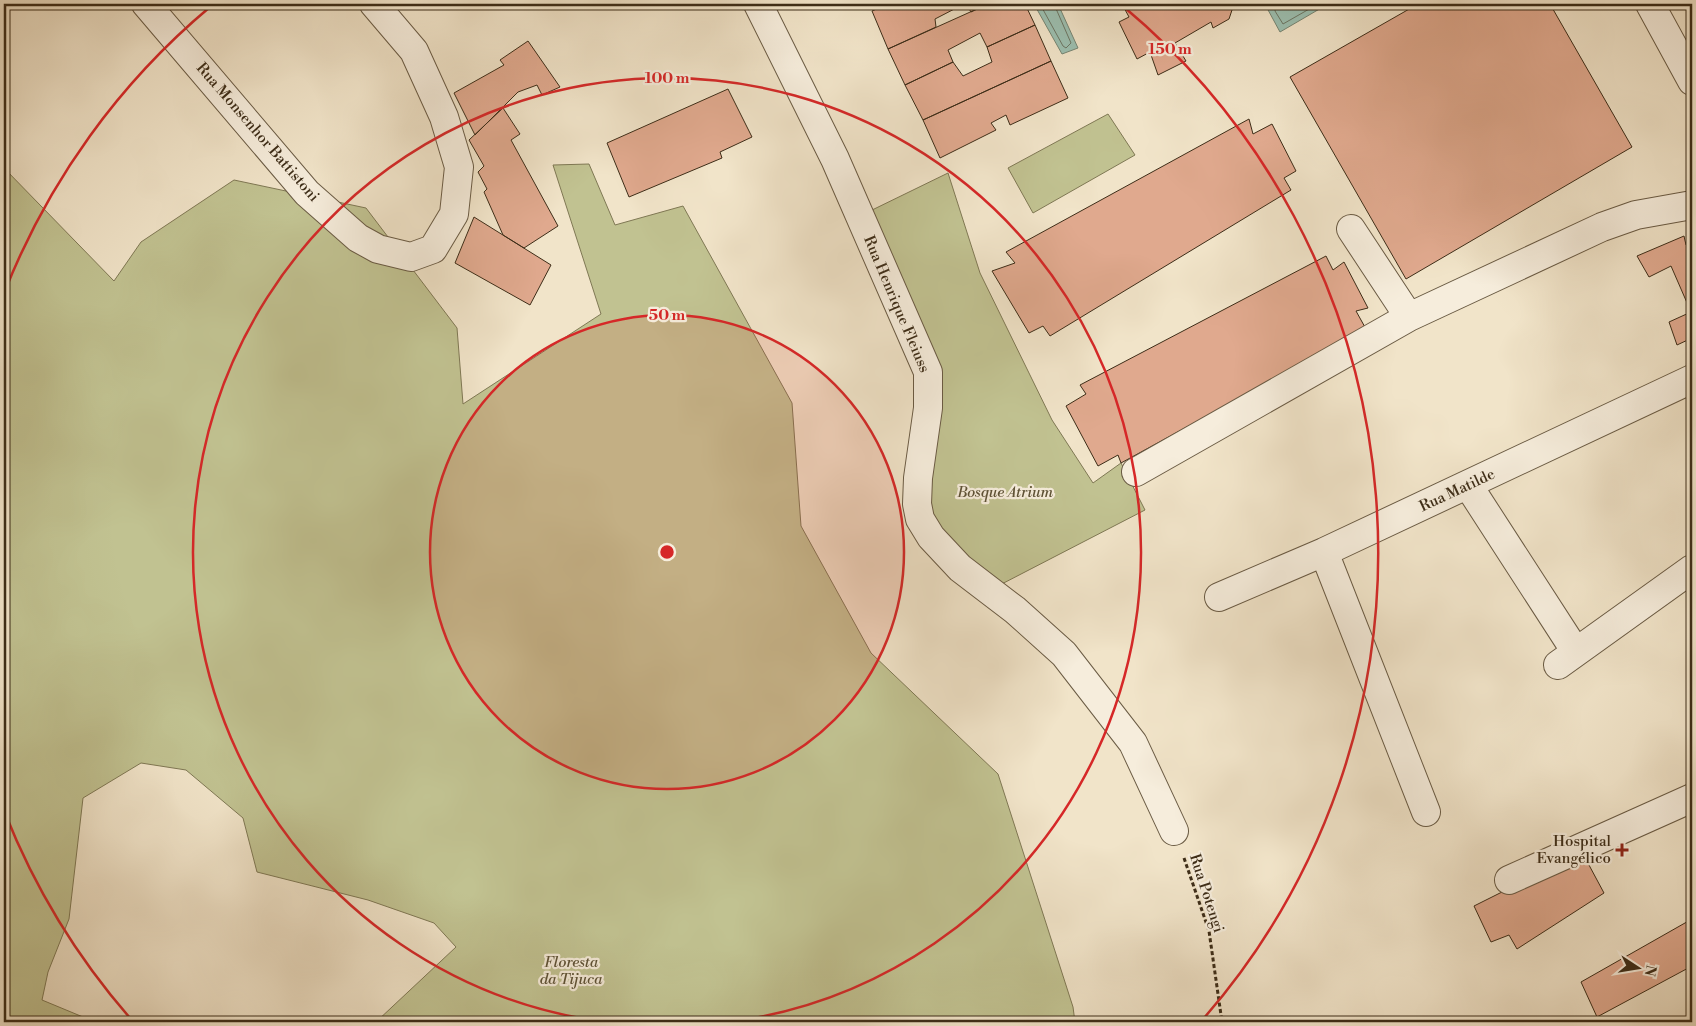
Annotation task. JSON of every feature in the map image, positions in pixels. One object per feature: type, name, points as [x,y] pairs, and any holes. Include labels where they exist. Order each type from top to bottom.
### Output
[{"type":"street","name":"Rua Monsenhor Battistoni","points":[[146,4],[307,193],[358,238],[378,249],[411,257],[433,248],[454,214],[459,167],[444,118],[414,52],[374,4]]},
{"type":"street","name":"Rua Henrique Fleiuss","points":[[758,4],[835,159],[928,372],[928,408],[918,478],[917,504],[920,519],[931,537],[960,568],[1015,610],[1064,654],[1132,743],[1174,831]]},
{"type":"street","points":[[1650,4],[1692,80]]},
{"type":"street","points":[[1136,472],[1409,317],[1602,226],[1636,215],[1692,205]]},
{"type":"street","points":[[1351,229],[1409,317]]},
{"type":"street","name":"Rua Matilde","points":[[1219,597],[1324,552],[1692,380]]},
{"type":"street","points":[[1468,485],[1567,659],[1692,569]]},
{"type":"street","points":[[1324,552],[1426,812]]},
{"type":"street","points":[[1510,880],[1692,798]]},
{"type":"path","name":"Rua Potengi","points":[[1174,831],[1209,931],[1222,1022]]},
{"type":"green space","points":[[1108,114],[1135,155],[1033,213],[1008,168]]},
{"type":"green space","name":"Floresta da Tijuca","points":[[589,164],[615,225],[683,206],[792,403],[801,526],[871,653],[998,774],[1073,1007],[1075,1022],[376,1022],[456,947],[434,923],[368,900],[257,872],[243,818],[186,770],[141,763],[83,798],[69,919],[48,972],[42,1000],[83,1017],[89,1022],[4,1022],[4,168],[114,281],[141,242],[234,180],[366,208],[457,328],[463,404],[601,314],[553,165]]},
{"type":"green space","name":"Bosque Atrium","points":[[948,173],[980,273],[1052,420],[1093,483],[1121,463],[1145,510],[994,588],[922,522],[939,392],[868,212]]},
{"type":"water","points":[[1034,4],[1058,4],[1078,48],[1062,54]]},
{"type":"water","points":[[1275,4],[1328,4],[1280,32],[1267,8]]},
{"type":"building","points":[[888,4],[964,4],[935,19],[936,27],[888,49],[872,11]]},
{"type":"building","points":[[966,4],[988,4],[971,12]]},
{"type":"building","points":[[988,4],[1025,4],[1035,25],[987,47],[980,33],[948,50],[953,62],[905,85],[888,49]]},
{"type":"building","points":[[1122,4],[1237,4],[1233,7],[1229,19],[1213,28],[1211,22],[1175,43],[1186,61],[1158,75],[1150,52],[1137,59],[1119,22],[1129,17]]},
{"type":"building","points":[[1418,4],[1550,4],[1632,147],[1406,279],[1290,77]]},
{"type":"building","points":[[1035,25],[1051,61],[923,120],[905,85],[953,62],[963,76],[992,62],[987,47]]},
{"type":"building","points":[[528,41],[560,87],[542,95],[537,85],[518,92],[475,135],[454,93],[504,65],[500,60]]},
{"type":"building","points":[[1051,61],[1068,98],[1010,125],[1006,115],[991,123],[996,130],[940,158],[923,120]]},
{"type":"building","points":[[728,89],[752,137],[720,152],[722,158],[629,197],[607,143]]},
{"type":"building","points":[[503,108],[520,134],[511,140],[558,226],[524,248],[503,235],[484,192],[487,189],[478,172],[484,166],[469,140]]},
{"type":"building","points":[[1249,119],[1253,134],[1272,124],[1296,171],[1284,178],[1291,190],[1050,336],[1043,326],[1029,333],[992,271],[1015,263],[1006,252]]},
{"type":"building","points":[[474,217],[551,265],[530,305],[455,263]]},
{"type":"building","points":[[1684,236],[1686,245],[1692,242],[1692,338],[1677,345],[1669,322],[1691,312],[1671,266],[1649,277],[1637,256]]},
{"type":"building","points":[[1326,256],[1333,270],[1344,262],[1368,308],[1356,311],[1366,329],[1121,463],[1118,455],[1098,466],[1066,406],[1086,394],[1080,385]]},
{"type":"building","points":[[1582,852],[1604,893],[1517,949],[1509,935],[1491,942],[1474,906]]},
{"type":"building","points":[[1692,919],[1692,966],[1597,1017],[1581,982]]},
{"type":"building","points":[[1597,1017],[1603,1022],[1586,1022]]},
{"type":"place","name":"Hospital Evangélico","points":[[1622,850]]}]
